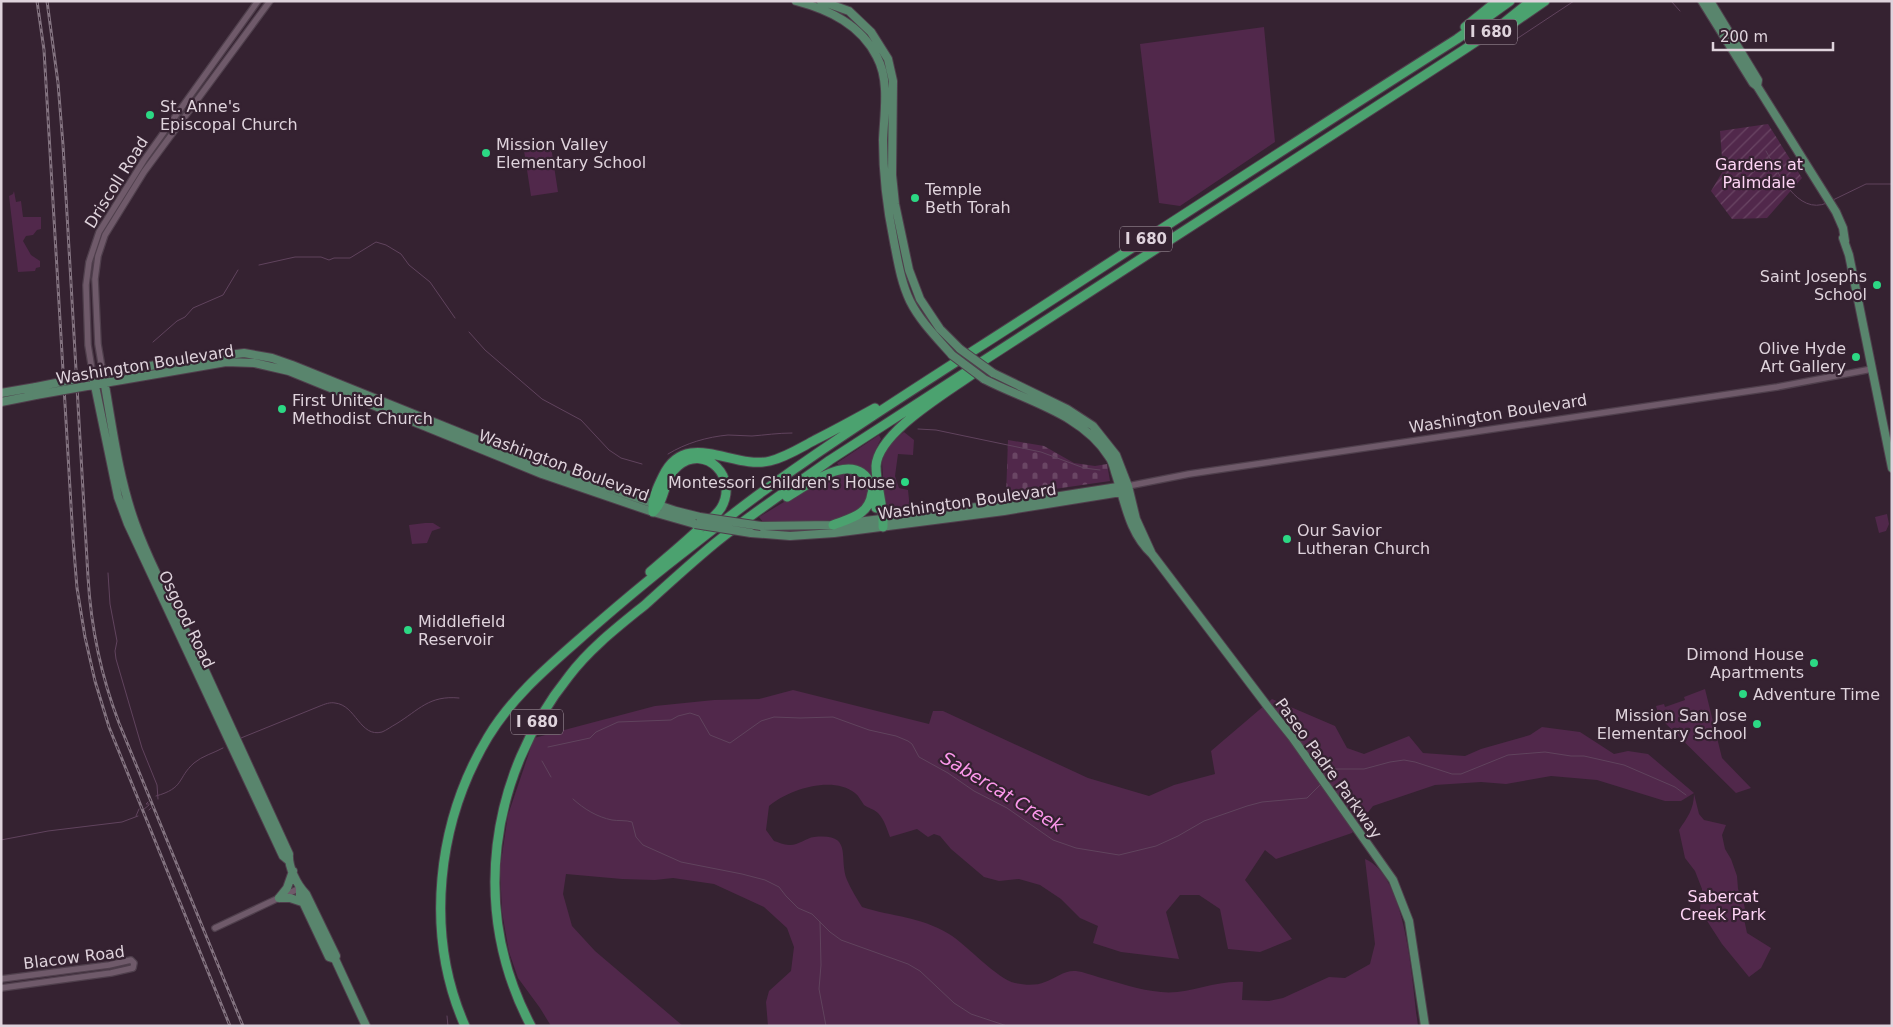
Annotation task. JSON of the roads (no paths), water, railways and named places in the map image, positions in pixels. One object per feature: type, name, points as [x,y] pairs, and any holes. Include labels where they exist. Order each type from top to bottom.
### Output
[{"type":"highway","points":[[1403,73],[1497,1]]},
{"type":"highway","name":"I 680","points":[[465,1026],[454,998],[446,967],[440,919],[444,866],[455,811],[476,761],[488,736],[527,686],[653,576],[739,509],[890,404],[1471,29],[1510,1]]},
{"type":"highway","name":"I 680","points":[[531,1026],[515,992],[502,949],[495,888],[496,847],[499,827],[509,785],[517,762],[540,715],[570,674],[588,655],[714,544],[765,505],[830,460],[1450,59],[1531,1]]},
{"type":"highway","points":[[1450,59],[1498,33],[1545,1]]},
{"type":"highway","points":[[882,521],[876,471],[878,455],[882,447],[890,436],[905,423],[978,370],[990,356]]},
{"type":"highway","points":[[655,507],[665,472],[675,459],[682,455],[697,452],[741,461],[769,462],[797,450],[881,405],[890,404]]},
{"type":"highway","points":[[591,629],[636,583],[716,514],[726,494],[724,476],[717,466],[706,460],[683,462],[670,474],[655,507]]},
{"type":"highway","points":[[765,505],[784,498],[841,468],[856,470],[871,485],[882,521]]},
{"type":"highway","points":[[833,525],[858,516],[863,512],[871,498],[871,485]]},
{"type":"main road","name":"Paseo Padre Parkway","points":[[796,1],[814,6],[845,20],[864,36],[878,59],[884,82],[884,183],[887,206],[899,272],[910,301],[931,332],[952,355],[984,379],[1062,416],[1088,432],[1110,457],[1134,530],[1143,546],[1152,554],[1292,737],[1393,880],[1409,921],[1425,1026]]},
{"type":"main road","name":"Paseo Padre Parkway","points":[[821,1],[849,11],[871,32],[888,59],[893,81],[892,175],[895,204],[909,270],[920,299],[940,329],[960,350],[993,373],[1068,409],[1093,426],[1116,455],[1128,486],[1136,519],[1152,554]]},
{"type":"main road","points":[[1702,1],[1827,198],[1843,228],[1892,468]]},
{"type":"main road","points":[[1710,1],[1758,80],[1757,86]]},
{"type":"main road","name":"Washington Boulevard","points":[[1,394],[36,391],[215,356],[244,353],[259,355],[292,365],[545,467],[655,507],[697,520],[751,533],[783,535],[811,535],[882,521]]},
{"type":"main road","name":"Osgood Road","points":[[104,378],[122,473],[134,522],[199,659],[220,713]]},
{"type":"main road","name":"Osgood Road","points":[[90,381],[118,497],[142,556],[271,815],[289,854],[289,861],[300,888],[302,902],[330,957],[335,959]]},
{"type":"main road","name":"Washington Boulevard","points":[[1,402],[36,391]]},
{"type":"main road","name":"Washington Boulevard","points":[[697,520],[761,526],[833,525],[1004,511],[1128,486]]},
{"type":"main road","name":"Osgood Road","points":[[234,742],[283,856],[289,861]]},
{"type":"main road","points":[[257,799],[260,800],[271,815]]},
{"type":"main road","points":[[278,898],[287,888],[293,871]]},
{"type":"main road","name":"Osgood Road","points":[[300,888],[306,894],[336,956],[335,959],[366,1026]]},
{"type":"main road","points":[[278,898],[290,898],[302,902]]},
{"type":"street","name":"Driscoll Road","points":[[90,381],[86,286],[89,262],[99,232],[144,160],[258,1]]},
{"type":"street","name":"Driscoll Road","points":[[104,378],[98,344],[95,279],[98,256],[106,235],[144,172],[270,1]]},
{"type":"street","name":"Washington Boulevard","points":[[1128,486],[1189,474],[1796,384],[1872,369]]},
{"type":"street","points":[[215,928],[300,888]]},
{"type":"street","name":"Blacow Road","points":[[1,979],[109,966],[131,960],[134,963],[133,968],[112,973],[1,988]]},
{"type":"waterway","points":[[1515,40],[1574,1]]},
{"type":"waterway","points":[[1671,1],[1680,11]]},
{"type":"waterway","points":[[1766,151],[1783,180],[1798,198],[1806,203],[1816,205],[1827,203]]},
{"type":"waterway","points":[[1833,200],[1866,184],[1892,184]]},
{"type":"waterway","points":[[259,265],[295,257],[321,257],[329,260],[334,258],[350,258],[376,242],[386,245],[401,254],[409,265],[430,282],[455,318]]},
{"type":"waterway","points":[[153,342],[177,321],[185,317],[193,308],[223,295],[238,270]]},
{"type":"waterway","points":[[469,332],[485,350],[542,399],[581,420],[609,450],[621,458],[642,464]]},
{"type":"waterway","points":[[918,429],[936,430],[1041,452],[1084,468],[1100,470]]},
{"type":"waterway","points":[[668,454],[689,444],[712,437],[792,433]]},
{"type":"waterway","points":[[108,573],[110,604],[117,641],[116,659],[142,748],[157,785],[158,799]]},
{"type":"waterway","name":"Sabercat Creek","points":[[241,738],[331,703],[342,705],[348,709],[368,730],[375,733],[382,732],[432,701],[459,698]]},
{"type":"waterway","name":"Sabercat Creek","points":[[548,747],[590,738],[596,732],[618,722],[671,720],[690,713],[699,716],[710,735],[730,743],[761,721],[774,717],[833,717],[908,741],[912,744],[919,757],[948,773],[974,791],[1007,808],[1053,840],[1076,848],[1119,855],[1156,846],[1204,821],[1247,806],[1262,802],[1307,798],[1321,784]]},
{"type":"waterway","name":"Sabercat Creek","points":[[156,796],[172,790],[197,761],[223,748]]},
{"type":"waterway","name":"Sabercat Creek","points":[[1324,779],[1326,775],[1335,769],[1364,769],[1404,760],[1452,774],[1461,774],[1508,755],[1545,752],[1584,756],[1624,765],[1675,787],[1686,795]]},
{"type":"waterway","points":[[542,761],[551,777]]},
{"type":"waterway","points":[[573,799],[601,817],[632,822],[636,837],[643,845],[681,862],[742,874],[765,880],[779,887],[798,908],[812,914],[841,940],[908,964],[920,971],[954,1003],[971,1014],[1007,1026]]},
{"type":"waterway","name":"Sabercat Creek","points":[[148,802],[146,804],[149,804]]},
{"type":"waterway","name":"Sabercat Creek","points":[[143,810],[149,805]]},
{"type":"waterway","name":"Sabercat Creek","points":[[136,816],[139,809]]},
{"type":"waterway","name":"Sabercat Creek","points":[[1,840],[48,831],[122,822],[138,816]]},
{"type":"waterway","points":[[820,922],[821,965],[819,989],[826,1026]]},
{"type":"waterway","points":[[447,1016],[448,1026]]},
{"type":"railway","points":[[37,1],[44,50],[73,539],[77,588],[85,637],[95,681],[109,727],[230,1026]]},
{"type":"railway","points":[[47,1],[58,83],[63,145],[88,577],[98,651],[107,688],[119,723],[243,1026]]},
{"type":"place","name":"St. Anne's Episcopal Church","points":[[150,115]]},
{"type":"place","name":"Mission Valley Elementary School","points":[[486,153]]},
{"type":"place","name":"Temple Beth Torah","points":[[915,198]]},
{"type":"place","name":"Saint Josephs School","points":[[1877,285]]},
{"type":"place","name":"Olive Hyde Art Gallery","points":[[1856,357]]},
{"type":"place","name":"First United Methodist Church","points":[[282,409]]},
{"type":"place","name":"Montessori Children's House","points":[[905,482]]},
{"type":"place","name":"Our Savior Lutheran Church","points":[[1287,539]]},
{"type":"place","name":"Middlefield Reservoir","points":[[408,630]]},
{"type":"place","name":"Dimond House Apartments","points":[[1814,663]]},
{"type":"place","name":"Adventure Time","points":[[1743,694]]},
{"type":"place","name":"Mission San Jose Elementary School","points":[[1757,724]]},
{"type":"park label","name":"Gardens at Palmdale","points":[[1759,173]]},
{"type":"park label","name":"Sabercat Creek Park","points":[[1723,905]]}]
